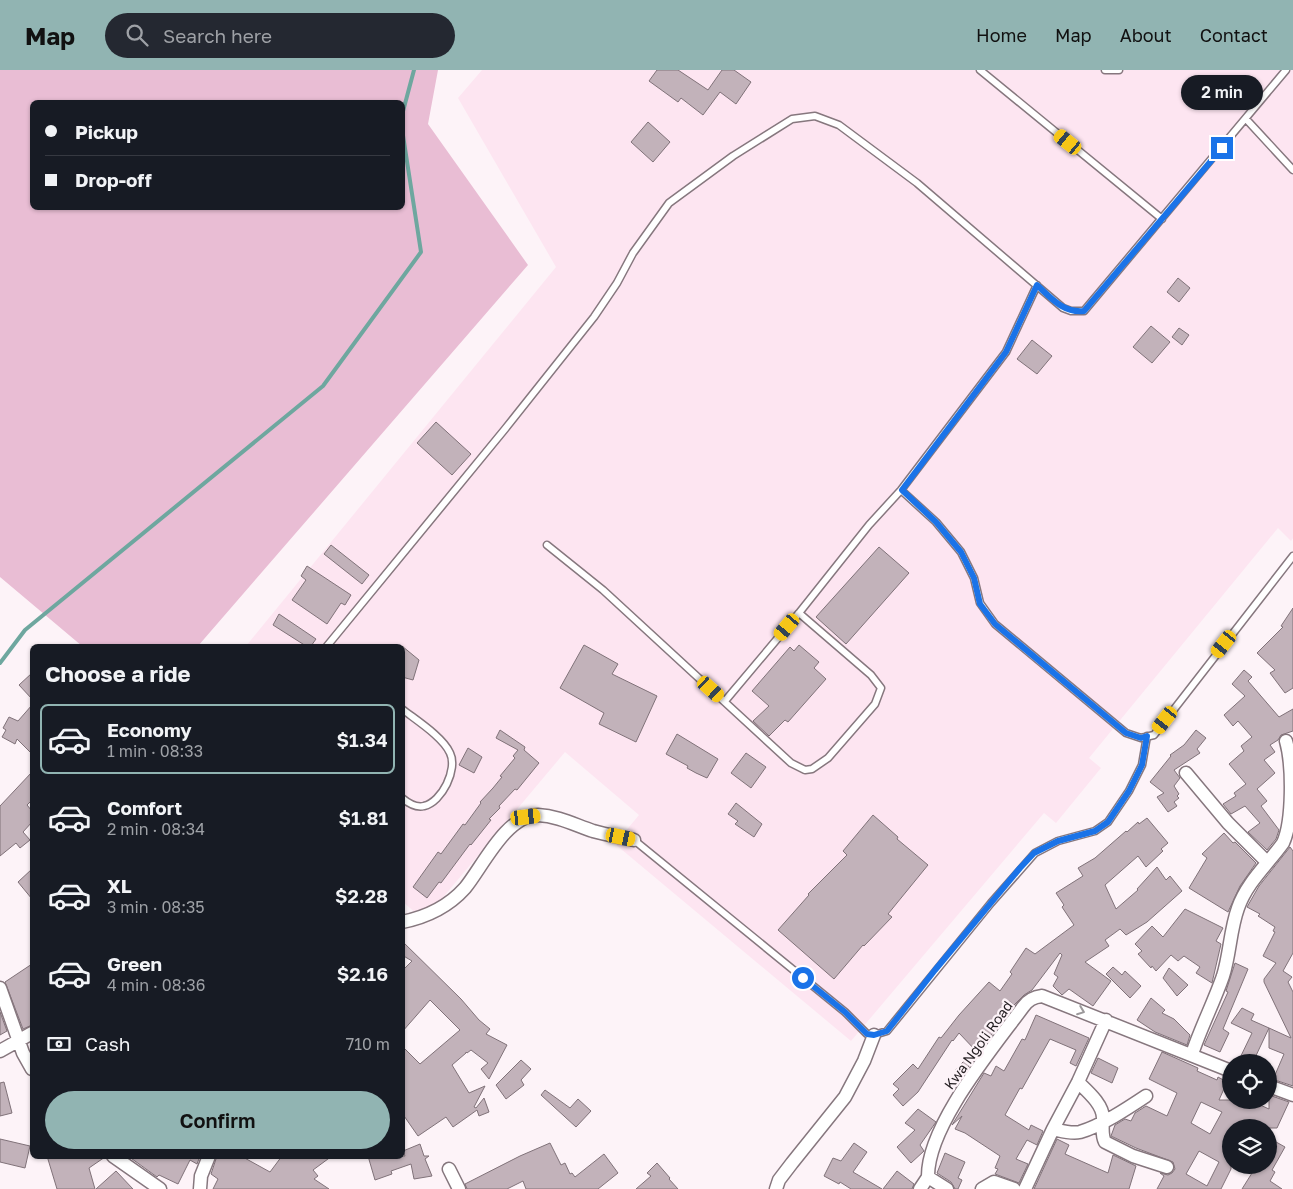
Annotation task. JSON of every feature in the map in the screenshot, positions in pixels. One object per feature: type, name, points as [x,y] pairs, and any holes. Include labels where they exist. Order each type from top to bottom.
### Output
[{"type":"street","points":[[1192,1054],[1222,977],[1238,908],[1250,885],[1267,862],[1290,841],[1292,802],[1291,759],[1286,742]]},
{"type":"street","points":[[1186,773],[1228,823],[1267,862]]},
{"type":"street","points":[[405,921],[421,918],[441,908],[464,888],[482,862],[510,828],[526,817],[540,815],[570,821],[594,831],[634,840]]},
{"type":"street","points":[[0,988],[23,1053],[30,1065]]},
{"type":"street","name":"Kwa Ngoli Road","points":[[928,1178],[928,1169],[936,1142],[958,1096],[1029,1000],[1042,996],[1106,1020]]},
{"type":"street","points":[[1025,1189],[1053,1129],[1078,1082],[1106,1020],[1222,1067]]},
{"type":"street","points":[[0,1051],[30,1034]]},
{"type":"street","points":[[776,1189],[779,1180],[845,1097],[864,1061],[874,1035]]},
{"type":"street","points":[[1078,1082],[1099,1106],[1102,1114],[1103,1138],[1106,1143],[1133,1156],[1167,1167]]},
{"type":"street","points":[[1277,1089],[1293,1095]]},
{"type":"street","points":[[1053,1129],[1065,1132],[1080,1132],[1103,1122],[1146,1096]]},
{"type":"street","points":[[117,1159],[160,1189]]},
{"type":"street","points":[[200,1189],[208,1159]]},
{"type":"street","points":[[449,1169],[459,1189]]},
{"type":"street","points":[[920,1189],[928,1178],[947,1189]]},
{"type":"street","points":[[982,1189],[994,1182],[1014,1189]]},
{"type":"lane","points":[[980,70],[1162,218]]},
{"type":"lane","points":[[1105,70],[1119,70]]},
{"type":"lane","points":[[331,644],[594,317],[617,283],[633,253],[669,203],[733,156],[792,119],[815,116],[839,125],[917,183],[1063,308],[1071,311],[1084,311],[1286,70]]},
{"type":"lane","points":[[1246,119],[1293,170]]},
{"type":"lane","points":[[725,701],[869,524],[902,490],[1006,352],[1037,285]]},
{"type":"lane","points":[[902,490],[936,522],[961,552],[974,578],[980,604],[995,624],[1126,733],[1141,738],[1154,735],[1293,556]]},
{"type":"lane","points":[[547,545],[603,590],[791,763],[805,770],[812,769],[828,758],[875,704],[881,688],[871,675],[799,612]]},
{"type":"lane","points":[[405,711],[444,743],[451,754],[452,765],[450,778],[436,799],[424,806],[415,806],[405,800]]},
{"type":"lane","points":[[634,840],[845,1012],[867,1034],[874,1035],[887,1031],[941,962],[1034,853],[1058,841],[1095,831],[1108,822],[1129,791],[1142,765],[1147,736]]},
{"type":"shaded area","points":[[0,70],[438,70],[428,124],[528,265],[200,644],[80,644],[0,577]]},
{"type":"shaded area","points":[[482,70],[1293,70],[1293,538],[1291,541],[1278,528],[1089,758],[1101,768],[1056,823],[1044,813],[851,1041],[615,844],[639,815],[565,752],[424,920],[405,904],[405,644],[248,644],[556,267],[458,98]]},
{"type":"building","points":[[657,70],[678,70],[708,90],[722,70],[734,70],[751,82],[736,104],[720,92],[703,115],[681,98],[678,102],[649,81]]},
{"type":"building","points":[[648,122],[670,142],[653,162],[631,142]]},
{"type":"building","points":[[1178,278],[1190,288],[1179,302],[1167,292]]},
{"type":"building","points":[[1151,326],[1170,342],[1152,363],[1133,347]]},
{"type":"building","points":[[1179,328],[1189,335],[1182,345],[1172,337]]},
{"type":"building","points":[[1032,340],[1052,356],[1037,374],[1017,359]]},
{"type":"building","points":[[436,422],[471,454],[452,475],[417,443]]},
{"type":"building","points":[[331,545],[369,575],[362,584],[324,554]]},
{"type":"building","points":[[879,547],[909,573],[846,644],[816,617]]},
{"type":"building","points":[[307,566],[351,595],[345,605],[341,603],[327,624],[292,600],[306,580],[301,576]]},
{"type":"building","points":[[1293,608],[1293,688],[1285,693],[1270,673],[1275,670],[1257,653],[1283,627],[1281,626]]},
{"type":"building","points":[[279,614],[316,639],[312,644],[303,644],[273,625]]},
{"type":"building","points":[[584,645],[618,664],[612,674],[657,696],[636,742],[599,724],[604,713],[560,688]]},
{"type":"building","points":[[799,645],[819,662],[814,668],[826,679],[788,722],[785,720],[769,736],[753,721],[769,706],[752,691],[790,647],[794,651]]},
{"type":"building","points":[[405,648],[419,660],[413,680],[405,678]]},
{"type":"building","points":[[1244,670],[1252,677],[1248,681],[1279,717],[1293,709],[1293,731],[1281,735],[1278,740],[1270,745],[1275,752],[1264,760],[1275,773],[1257,789],[1267,801],[1261,806],[1279,830],[1276,839],[1267,850],[1248,832],[1260,823],[1245,806],[1231,814],[1223,804],[1236,796],[1234,793],[1246,784],[1229,764],[1244,751],[1241,746],[1252,737],[1238,721],[1233,726],[1224,715],[1245,696],[1232,684]]},
{"type":"building","points":[[30,675],[30,697],[19,685]]},
{"type":"building","points":[[30,707],[30,752],[17,739],[15,744],[2,737],[6,730],[3,728],[9,717],[18,721]]},
{"type":"building","points":[[500,730],[525,747],[524,750],[539,763],[517,790],[515,789],[499,806],[500,808],[489,819],[491,820],[427,898],[413,887],[438,852],[441,854],[463,824],[465,825],[480,802],[502,777],[500,776],[515,758],[513,756],[518,750],[496,738]]},
{"type":"building","points":[[1196,730],[1206,738],[1197,749],[1200,753],[1174,770],[1180,778],[1174,786],[1179,794],[1177,796],[1179,798],[1174,802],[1177,806],[1168,812],[1157,797],[1164,793],[1150,782],[1170,755],[1184,745]]},
{"type":"building","points":[[677,734],[718,759],[707,778],[666,754]]},
{"type":"building","points":[[468,748],[482,757],[474,773],[459,765]]},
{"type":"building","points":[[746,753],[766,767],[751,788],[731,773]]},
{"type":"building","points":[[30,774],[30,802],[27,805],[30,809],[30,824],[23,832],[30,840],[20,848],[16,843],[0,856],[0,806]]},
{"type":"building","points":[[736,803],[762,824],[754,837],[735,824],[738,821],[728,814]]},
{"type":"building","points":[[873,815],[898,837],[897,839],[928,865],[888,914],[892,917],[863,945],[834,979],[778,930],[808,894],[847,855],[843,851]]},
{"type":"building","points":[[1147,818],[1168,843],[1161,849],[1163,851],[1146,867],[1138,856],[1105,885],[1116,909],[1138,890],[1157,867],[1166,880],[1170,876],[1182,891],[1147,922],[1126,935],[1120,929],[1105,940],[1109,946],[1085,962],[1111,981],[1093,1006],[1069,989],[1062,995],[1053,986],[1058,977],[1054,974],[1062,955],[1060,953],[1032,990],[1014,1005],[1009,1001],[996,1018],[1001,1022],[977,1052],[959,1033],[952,1040],[918,1092],[903,1106],[893,1095],[899,1089],[893,1084],[913,1064],[918,1069],[939,1037],[941,1038],[989,982],[1000,991],[1026,948],[1035,954],[1074,925],[1062,907],[1064,905],[1056,893],[1083,876],[1078,868],[1095,858],[1138,822],[1139,824]]},
{"type":"building","points":[[1224,833],[1256,863],[1240,886],[1228,912],[1189,888],[1207,858],[1202,854]]},
{"type":"building","points":[[1290,847],[1293,851],[1293,953],[1283,971],[1292,977],[1288,982],[1293,992],[1293,1086],[1277,1081],[1277,1070],[1284,1054],[1269,1048],[1269,1028],[1291,1038],[1264,982],[1264,979],[1276,963],[1263,956],[1275,932],[1273,931],[1275,927],[1258,916],[1260,914],[1247,907],[1259,886]]},
{"type":"building","points":[[30,871],[30,897],[18,882]]},
{"type":"building","points":[[1185,909],[1223,928],[1216,941],[1221,944],[1212,983],[1196,973],[1200,967],[1184,956],[1178,961],[1171,955],[1156,971],[1138,954],[1142,951],[1135,944],[1152,926],[1163,937]]},
{"type":"building","points":[[405,944],[490,1029],[486,1034],[507,1045],[489,1079],[481,1069],[488,1063],[471,1050],[466,1052],[452,1065],[469,1093],[485,1086],[474,1107],[476,1108],[484,1098],[489,1112],[479,1116],[477,1110],[453,1127],[446,1117],[418,1136],[405,1117],[405,1049],[420,1064],[460,1030],[430,1000],[405,1029],[405,968],[412,961],[405,957]]},
{"type":"building","points":[[1235,963],[1248,969],[1223,1029],[1229,1033],[1220,1052],[1204,1045],[1228,992],[1226,991]]},
{"type":"building","points":[[30,965],[30,1026],[23,1029],[5,982]]},
{"type":"building","points":[[1113,967],[1122,975],[1125,971],[1141,986],[1130,998],[1106,974]]},
{"type":"building","points":[[1169,968],[1188,985],[1177,996],[1163,978]]},
{"type":"building","points":[[1151,998],[1165,1010],[1162,1013],[1174,1019],[1190,1035],[1187,1045],[1155,1032],[1137,1020]]},
{"type":"building","points":[[1242,1008],[1254,1014],[1251,1020],[1269,1028],[1257,1054],[1242,1054],[1252,1033],[1231,1023]]},
{"type":"building","points":[[0,1012],[7,1031],[0,1035]]},
{"type":"building","points":[[1036,1015],[1089,1038],[1076,1066],[1070,1063],[1076,1050],[1050,1039],[1005,1115],[1029,1130],[1031,1125],[1043,1131],[1037,1145],[1027,1140],[1016,1159],[1028,1164],[1019,1183],[995,1174],[998,1169],[995,1168],[1000,1156],[965,1133],[955,1129],[962,1116],[952,1125],[984,1073],[991,1076],[996,1066],[1004,1071],[1022,1039],[1025,1040]]},
{"type":"building","points":[[1162,1052],[1198,1068],[1197,1071],[1217,1080],[1218,1077],[1222,1079],[1222,1093],[1219,1100],[1222,1100],[1222,1109],[1277,1109],[1277,1098],[1289,1102],[1277,1128],[1277,1119],[1222,1119],[1222,1174],[1228,1174],[1221,1189],[1157,1189],[1164,1176],[1160,1173],[1168,1175],[1172,1173],[1175,1169],[1173,1162],[1111,1136],[1115,1125],[1125,1119],[1131,1121],[1135,1113],[1146,1106],[1167,1116],[1177,1093],[1149,1079]],"holes":[[[1201,1102],[1222,1112],[1210,1134],[1191,1123]],[[1199,1151],[1219,1162],[1207,1186],[1186,1174]]]},
{"type":"building","points":[[1098,1058],[1118,1068],[1112,1083],[1091,1073]]},
{"type":"building","points":[[966,1059],[971,1063],[962,1076],[955,1070]]},
{"type":"building","points":[[521,1060],[531,1069],[521,1080],[524,1085],[506,1099],[496,1085]]},
{"type":"building","points":[[4,1082],[12,1113],[0,1116],[0,1083]]},
{"type":"building","points":[[545,1090],[570,1108],[578,1099],[591,1111],[576,1127],[541,1095]]},
{"type":"building","points":[[918,1109],[936,1122],[920,1145],[924,1151],[911,1163],[897,1147],[915,1130],[905,1123]]},
{"type":"building","points":[[0,1139],[30,1146],[25,1168],[0,1162]]},
{"type":"building","points":[[1057,1139],[1069,1145],[1065,1154],[1108,1173],[1113,1155],[1136,1166],[1129,1189],[1034,1189]]},
{"type":"building","points":[[1277,1142],[1285,1147],[1277,1161]]},
{"type":"building","points":[[550,1143],[561,1165],[565,1163],[570,1174],[572,1173],[575,1177],[604,1154],[618,1173],[598,1189],[526,1189],[523,1181],[507,1189],[467,1189],[465,1184]]},
{"type":"building","points":[[854,1143],[867,1152],[853,1172],[882,1189],[851,1189],[840,1182],[839,1184],[824,1176],[833,1158],[841,1161]]},
{"type":"building","points":[[420,1144],[424,1156],[429,1156],[425,1159],[432,1176],[414,1179],[411,1164],[391,1171],[392,1174],[375,1180],[369,1159],[405,1159],[405,1150]]},
{"type":"building","points":[[945,1153],[965,1162],[958,1178],[962,1180],[958,1189],[955,1189],[951,1182],[937,1173]]},
{"type":"building","points":[[48,1159],[102,1159],[89,1168],[95,1189],[57,1189]]},
{"type":"building","points":[[132,1159],[199,1159],[197,1164],[190,1160],[178,1184],[159,1175],[157,1177]]},
{"type":"building","points":[[216,1159],[246,1159],[270,1172],[280,1159],[328,1159],[313,1170],[318,1176],[314,1179],[329,1189],[213,1189],[218,1179],[211,1174]]},
{"type":"building","points":[[657,1163],[678,1189],[636,1189],[651,1176],[647,1173]]},
{"type":"building","points":[[116,1171],[133,1189],[96,1189]]},
{"type":"building","points":[[897,1171],[914,1184],[912,1189],[883,1189]]},
{"type":"building","points":[[1251,1174],[1274,1174],[1270,1181],[1282,1189],[1242,1189]]},
{"type":"waterway","points":[[405,104],[414,70]]},
{"type":"waterway","points":[[0,663],[25,630],[323,386],[421,252],[405,148]]},
{"type":"route","points":[[803,978],[845,1012],[867,1034],[874,1035],[887,1031],[991,902],[1034,853],[1058,841],[1095,831],[1108,822],[1129,791],[1142,765],[1147,736],[1141,738],[1126,733],[995,624],[980,604],[974,578],[961,552],[936,522],[902,490],[1006,352],[1037,285],[1063,308],[1071,311],[1084,311],[1222,148]]}]
